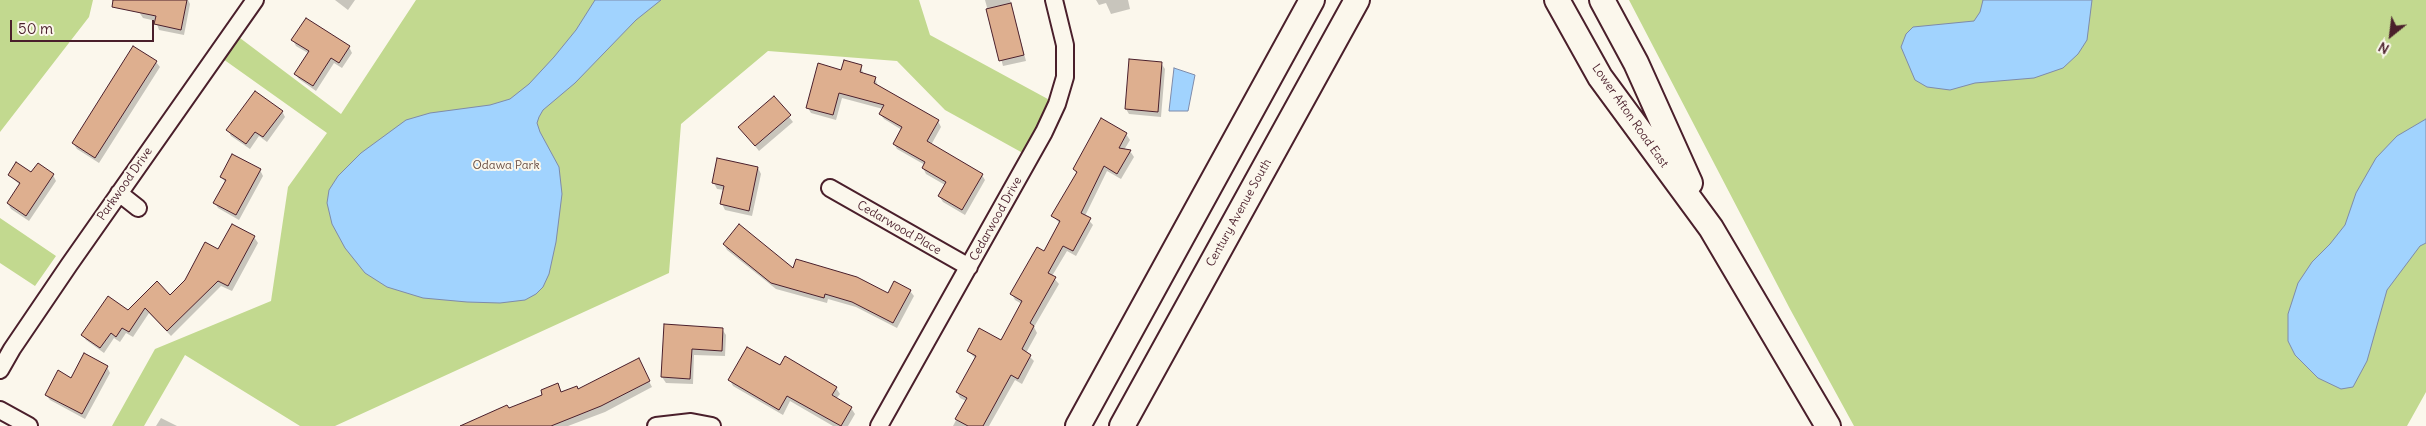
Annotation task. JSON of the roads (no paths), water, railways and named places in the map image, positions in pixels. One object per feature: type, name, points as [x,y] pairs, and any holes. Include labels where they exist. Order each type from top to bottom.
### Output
[{"type":"main road","points":[[1078,426],[1312,0]]},
{"type":"main road","name":"Century Avenue South","points":[[1122,426],[1357,0]]},
{"type":"main road","name":"Lower Afton Road East","points":[[1557,0],[1600,76],[1711,228],[1828,426]]},
{"type":"main road","name":"Lower Afton Road East","points":[[1602,0],[1636,63],[1711,228]]},
{"type":"street","name":"Parkwood Drive","points":[[0,370],[12,349],[119,193],[254,0]]},
{"type":"street","name":"Cedarwood Drive","points":[[879,426],[1044,132],[1057,104],[1065,77],[1065,45],[1054,0]]},
{"type":"street","name":"Cedarwood Place","points":[[830,188],[969,267]]},
{"type":"street","points":[[119,193],[138,208]]},
{"type":"street","points":[[0,410],[29,426]]},
{"type":"street","points":[[656,426],[691,422],[712,426]]},
{"type":"water","points":[[595,0],[661,0],[636,20],[575,83],[543,110],[539,117],[537,123],[540,132],[559,167],[562,194],[556,242],[549,274],[543,287],[536,294],[525,300],[500,303],[467,302],[423,298],[387,287],[365,273],[345,248],[332,224],[327,203],[329,190],[338,176],[361,153],[406,120],[430,113],[490,105],[510,99],[529,84],[554,57],[576,30]]},
{"type":"water","points":[[1983,0],[2092,0],[2087,40],[2078,54],[2063,68],[2034,78],[1975,83],[1950,90],[1927,87],[1915,80],[1901,47],[1906,34],[1913,27],[1974,21],[1980,12]]},
{"type":"water","points":[[1174,68],[1195,75],[1188,111],[1169,111]]},
{"type":"water","points":[[2426,119],[2426,243],[2420,246],[2387,290],[2367,361],[2353,387],[2341,389],[2318,378],[2295,355],[2288,341],[2288,314],[2298,283],[2312,262],[2345,225],[2356,193],[2376,158],[2397,136]]},
{"type":"park label","name":"Odawa Park","points":[[506,166]]}]
